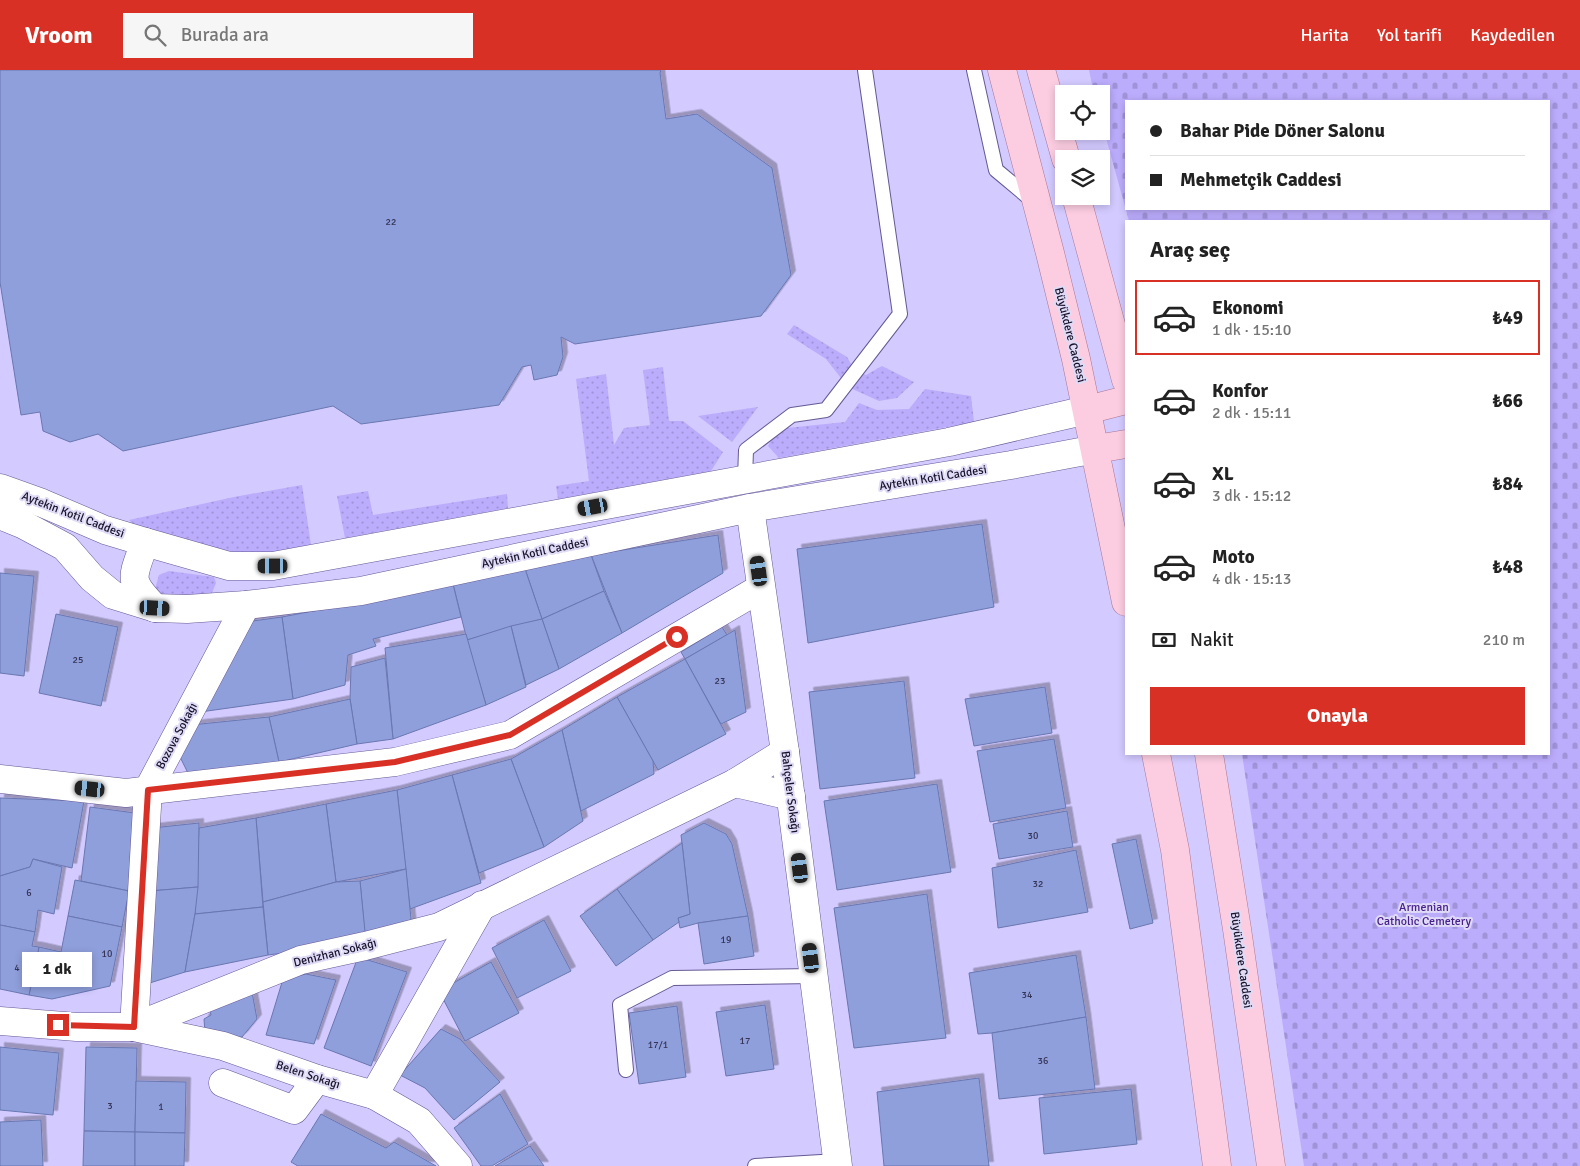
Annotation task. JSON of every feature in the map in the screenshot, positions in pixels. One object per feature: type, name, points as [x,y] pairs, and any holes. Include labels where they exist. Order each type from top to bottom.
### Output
[{"type":"main road","name":"Büyükdere Caddesi","points":[[1002,70],[1088,410],[1125,597]]},
{"type":"main road","points":[[1041,70],[1063,150]]},
{"type":"main road","points":[[1078,205],[1125,376]]},
{"type":"main road","points":[[1088,410],[1125,400]]},
{"type":"main road","points":[[1096,449],[1125,444]]},
{"type":"main road","points":[[1156,755],[1175,850],[1217,1166]]},
{"type":"main road","name":"Büyükdere Caddesi","points":[[1209,755],[1237,929],[1271,1166]]},
{"type":"street","name":"Aytekin Kotil Caddesi","points":[[0,488],[105,530],[229,566],[273,566],[949,442],[1088,410]]},
{"type":"street","name":"Aytekin Kotil Caddesi","points":[[0,515],[22,524],[65,547],[92,578],[112,595],[155,608],[188,609],[246,605],[361,591],[750,508],[1096,449]]},
{"type":"street","name":"Bahçeler Sokağı","points":[[750,508],[791,796],[838,1164]]},
{"type":"street","points":[[65,547],[78,550],[85,537],[76,517]]},
{"type":"street","points":[[145,542],[136,568],[134,581],[139,591],[155,608]]},
{"type":"street","points":[[0,779],[126,793],[395,762],[510,735],[761,588]]},
{"type":"street","name":"Bozova Sokağı","points":[[134,1027],[148,790],[246,605]]},
{"type":"street","name":"Denizhan Sokağı","points":[[134,1027],[301,960],[439,927],[734,783],[785,752]]},
{"type":"street","points":[[734,783],[791,796]]},
{"type":"street","points":[[374,1094],[482,905]]},
{"type":"street","points":[[0,1020],[77,1027],[134,1027]]},
{"type":"street","name":"Belen Sokağı","points":[[134,1027],[223,1046],[317,1079],[374,1094],[419,1121],[458,1166]]},
{"type":"street","points":[[223,1083],[294,1110],[317,1079]]},
{"type":"lane","points":[[746,479],[746,450],[792,415],[826,410],[900,314],[865,70]]},
{"type":"lane","points":[[974,70],[996,170],[1037,205]]},
{"type":"lane","points":[[626,1070],[620,1005],[672,978],[814,976]]},
{"type":"lane","points":[[755,1166],[838,1164]]},
{"type":"green space","name":"Armenian Catholic Cemetery","points":[[1089,70],[1580,70],[1580,1166],[1304,1166],[1242,755],[1550,755],[1550,220],[1129,220],[1126,210],[1550,210],[1550,100],[1125,100],[1125,207],[1107,140],[1110,140],[1110,85],[1092,85]]},
{"type":"green space","points":[[794,325],[847,357],[854,369],[866,375],[882,366],[914,382],[897,398],[879,401],[848,387],[826,359],[787,334]]},
{"type":"green space","points":[[663,367],[669,421],[683,421],[723,452],[711,471],[558,499],[556,486],[589,481],[576,379],[606,374],[614,445],[624,428],[650,425],[643,370]]},
{"type":"green space","points":[[925,389],[971,396],[974,422],[779,458],[768,446],[774,435],[787,428],[845,422],[859,403],[877,410],[909,409]]},
{"type":"green space","points":[[758,407],[732,442],[698,416]]},
{"type":"green space","points":[[302,485],[311,545],[257,555],[184,545],[146,535],[129,520],[234,497]]},
{"type":"green space","points":[[368,491],[373,515],[507,494],[508,508],[345,538],[337,496]]},
{"type":"green space","points":[[169,571],[214,577],[216,583],[212,593],[177,600],[167,599],[155,589],[159,575]]},
{"type":"building","points":[[0,70],[661,70],[666,119],[697,114],[772,168],[791,275],[761,316],[575,344],[561,337],[563,357],[557,375],[534,380],[531,365],[522,367],[499,405],[361,424],[333,406],[123,451],[98,434],[70,442],[43,431],[40,412],[21,415],[0,282]]},
{"type":"building","points":[[982,524],[994,607],[808,643],[797,549]]},
{"type":"building","points":[[718,535],[723,573],[622,633],[591,555]]},
{"type":"building","points":[[591,555],[604,591],[542,619],[523,563]]},
{"type":"building","points":[[523,563],[542,619],[467,640],[453,584]]},
{"type":"building","points":[[0,573],[34,576],[24,676],[0,673]]},
{"type":"building","points":[[453,584],[461,617],[373,639],[376,646],[348,655],[345,685],[293,699],[282,617]]},
{"type":"building","points":[[604,591],[622,633],[559,669],[542,619]]},
{"type":"building","points":[[56,614],[118,627],[101,706],[39,693]]},
{"type":"building","points":[[282,617],[293,699],[193,713],[238,623]]},
{"type":"building","points":[[542,619],[559,669],[526,685],[511,626]]},
{"type":"building","points":[[511,626],[526,687],[486,705],[467,640]]},
{"type":"building","points":[[722,627],[727,635],[685,659],[681,652]]},
{"type":"building","points":[[735,630],[746,712],[721,724],[685,659]]},
{"type":"building","points":[[466,634],[486,705],[393,739],[385,648]]},
{"type":"building","points":[[385,658],[393,739],[357,744],[350,699],[351,667]]},
{"type":"building","points":[[685,659],[726,734],[658,770],[617,697]]},
{"type":"building","points":[[904,681],[915,778],[820,789],[809,692]]},
{"type":"building","points":[[1045,687],[1052,733],[974,746],[965,699]]},
{"type":"building","points":[[617,697],[653,761],[654,774],[581,811],[562,730]]},
{"type":"building","points":[[350,699],[357,744],[279,762],[269,717]]},
{"type":"building","points":[[269,717],[279,762],[191,779],[179,755],[191,725]]},
{"type":"building","points":[[562,730],[583,821],[544,847],[511,759]]},
{"type":"building","points":[[1054,739],[1066,808],[990,822],[977,751]]},
{"type":"building","points":[[511,759],[544,847],[479,873],[452,775]]},
{"type":"building","points":[[452,775],[481,883],[410,909],[397,790]]},
{"type":"building","points":[[937,784],[951,872],[837,890],[824,801]]},
{"type":"building","points":[[397,790],[406,869],[336,882],[326,804]]},
{"type":"building","points":[[0,798],[84,801],[72,868],[33,859],[30,867],[0,876]]},
{"type":"building","points":[[326,804],[336,882],[263,902],[256,818]]},
{"type":"building","points":[[90,807],[135,813],[129,891],[81,881]]},
{"type":"building","points":[[1067,811],[1073,847],[999,859],[993,824]]},
{"type":"building","points":[[256,818],[263,907],[195,914],[199,828]]},
{"type":"building","points":[[199,823],[198,887],[150,891],[152,828]]},
{"type":"building","points":[[704,823],[726,834],[732,844],[748,916],[698,923],[680,928],[678,918],[690,914],[681,835]]},
{"type":"building","points":[[1136,839],[1153,923],[1130,929],[1112,844]]},
{"type":"building","points":[[682,843],[690,914],[678,918],[679,922],[653,940],[617,889]]},
{"type":"building","points":[[1076,850],[1088,912],[998,928],[992,868]]},
{"type":"building","points":[[33,859],[62,867],[54,914],[38,910],[35,932],[0,925],[0,876],[30,867]]},
{"type":"building","points":[[406,869],[412,929],[365,936],[360,881]]},
{"type":"building","points":[[75,880],[129,891],[122,927],[68,916]]},
{"type":"building","points":[[360,881],[366,942],[268,955],[263,902],[336,882]]},
{"type":"building","points":[[198,887],[185,972],[140,986],[150,891]]},
{"type":"building","points":[[617,889],[653,940],[616,966],[580,916]]},
{"type":"building","points":[[927,894],[946,1038],[854,1048],[834,908]]},
{"type":"building","points":[[263,907],[268,955],[185,972],[195,914]]},
{"type":"building","points":[[68,916],[122,927],[110,986],[52,999],[29,995],[39,947],[61,952]]},
{"type":"building","points":[[748,916],[754,956],[704,964],[698,923]]},
{"type":"building","points":[[544,920],[571,971],[517,998],[492,948]]},
{"type":"building","points":[[0,925],[35,932],[32,946],[39,947],[29,995],[0,989]]},
{"type":"building","points":[[1076,955],[1086,1017],[978,1034],[969,973]]},
{"type":"building","points":[[358,957],[407,972],[371,1066],[324,1048]]},
{"type":"building","points":[[491,962],[519,1013],[465,1041],[439,991]]},
{"type":"building","points":[[306,974],[336,980],[314,1044],[266,1035],[283,979]]},
{"type":"building","points":[[252,992],[257,1019],[242,1037],[219,1039],[205,1033],[204,1019],[211,1015],[208,1003]]},
{"type":"building","points":[[765,1005],[774,1069],[726,1076],[716,1012]]},
{"type":"building","points":[[677,1006],[686,1077],[639,1084],[629,1013]]},
{"type":"building","points":[[1086,1017],[1095,1089],[999,1099],[992,1033]]},
{"type":"building","points":[[441,1029],[460,1039],[500,1082],[454,1120],[425,1088],[400,1075]]},
{"type":"building","points":[[0,1047],[59,1053],[53,1115],[0,1110]]},
{"type":"building","points":[[86,1047],[137,1048],[135,1132],[84,1131]]},
{"type":"building","points":[[979,1078],[989,1166],[884,1166],[877,1092]]},
{"type":"building","points":[[136,1081],[186,1082],[185,1133],[135,1132]]},
{"type":"building","points":[[1131,1089],[1137,1144],[1044,1154],[1039,1098]]},
{"type":"building","points":[[500,1094],[528,1144],[492,1166],[481,1166],[454,1128]]},
{"type":"building","points":[[321,1114],[386,1148],[394,1142],[436,1166],[298,1166],[291,1162]]},
{"type":"building","points":[[41,1120],[43,1166],[0,1166],[0,1122]]},
{"type":"building","points":[[84,1131],[135,1132],[135,1166],[83,1166]]},
{"type":"building","points":[[135,1132],[185,1133],[184,1166],[135,1166]]},
{"type":"building","points":[[530,1146],[544,1166],[495,1166]]},
{"type":"route","points":[[58,1025],[134,1027],[148,790],[395,762],[510,735],[677,637]]}]
